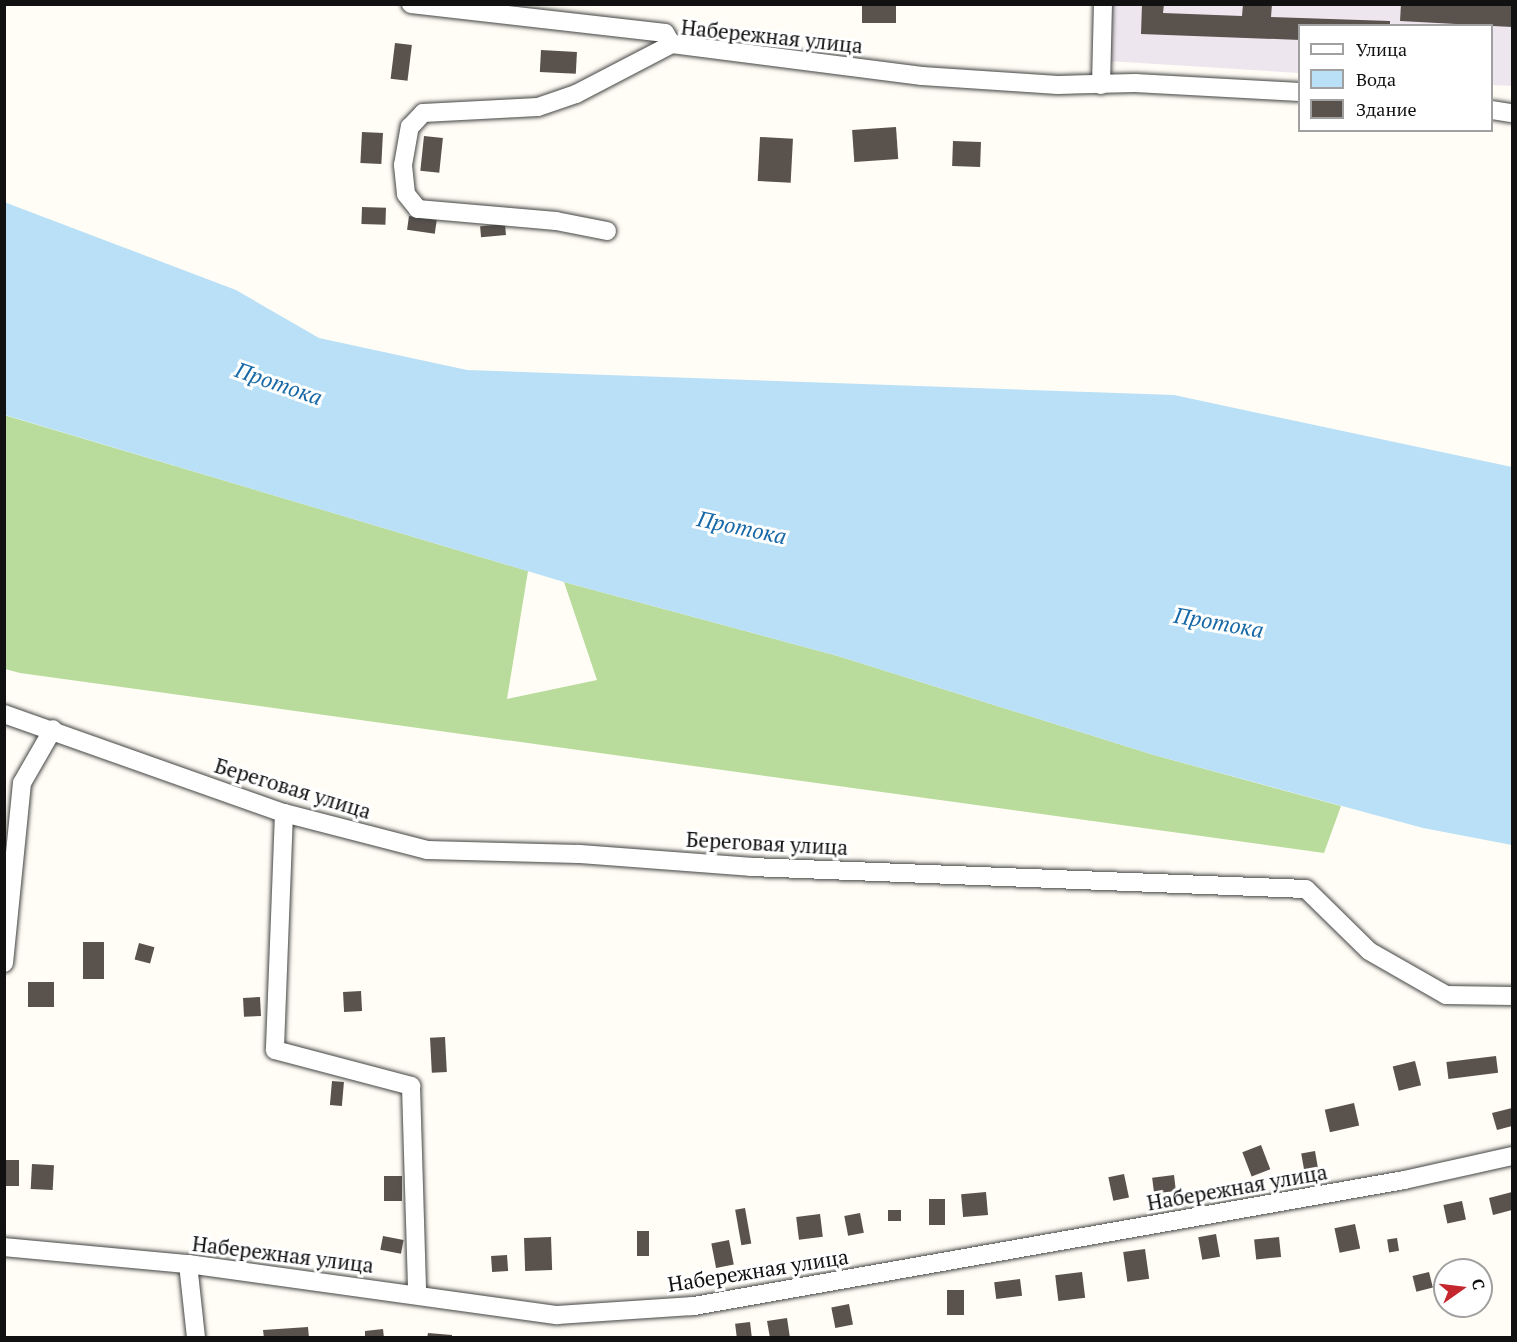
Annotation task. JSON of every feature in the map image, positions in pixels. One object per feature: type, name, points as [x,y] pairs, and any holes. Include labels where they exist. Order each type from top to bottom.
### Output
[{"type":"street","points":[[411,4],[665,33],[672,44]]},
{"type":"street","points":[[1101,85],[1103,4]]},
{"type":"street","name":"Набережная улица","points":[[607,231],[556,221],[418,209],[406,194],[404,175],[410,127],[423,113],[538,107],[576,94],[672,44],[922,75],[1058,85],[1136,83],[1298,92]]},
{"type":"street","points":[[1493,110],[1512,112]]},
{"type":"street","name":"Береговая улица","points":[[4,714],[53,729],[284,813],[427,850],[579,854],[752,867],[1306,889],[1369,951],[1446,995],[1512,996]]},
{"type":"street","points":[[4,963],[22,783],[53,729]]},
{"type":"street","points":[[284,813],[275,1050],[411,1086],[417,1294]]},
{"type":"street","name":"Набережная улица","points":[[4,1247],[188,1264],[557,1315],[694,1306],[1404,1180],[1512,1156]]},
{"type":"street","points":[[188,1264],[196,1338]]},
{"type":"shaded area","points":[[1110,5],[1512,5],[1512,86],[1493,85],[1493,24],[1298,24],[1298,73],[1108,61]]},
{"type":"green space","points":[[4,415],[528,571],[507,699],[597,680],[564,582],[838,656],[1154,755],[1341,806],[1324,853],[20,673],[5,669]]},
{"type":"water","name":"Протока","points":[[4,202],[236,290],[319,338],[467,370],[1174,395],[1512,467],[1512,845],[1423,828],[1154,755],[838,656],[564,582],[5,415]]},
{"type":"building","points":[[862,4],[896,4],[896,23],[862,23]]},
{"type":"building","points":[[1142,4],[1164,4],[1163,13],[1242,16],[1243,4],[1272,4],[1271,17],[1390,21],[1390,24],[1298,24],[1298,40],[1141,34]]},
{"type":"building","points":[[1401,4],[1512,4],[1512,27],[1493,26],[1493,24],[1400,21]]},
{"type":"building","points":[[395,43],[412,45],[407,81],[391,79]]},
{"type":"building","points":[[541,50],[577,52],[576,74],[540,72]]},
{"type":"building","points":[[896,127],[898,159],[854,162],[852,130]]},
{"type":"building","points":[[362,132],[383,133],[381,164],[360,163]]},
{"type":"building","points":[[424,136],[443,138],[439,173],[420,171]]},
{"type":"building","points":[[760,137],[793,139],[791,183],[758,181]]},
{"type":"building","points":[[953,141],[981,142],[980,167],[952,166]]},
{"type":"building","points":[[362,207],[386,208],[385,225],[361,224]]},
{"type":"building","points":[[409,216],[437,220],[435,234],[407,230]]},
{"type":"building","points":[[505,224],[506,235],[481,237],[480,226]]},
{"type":"building","points":[[83,942],[104,942],[104,979],[83,979]]},
{"type":"building","points":[[139,943],[154,947],[150,964],[135,959]]},
{"type":"building","points":[[28,982],[54,982],[54,1007],[28,1007]]},
{"type":"building","points":[[361,991],[362,1011],[344,1012],[343,992]]},
{"type":"building","points":[[260,997],[261,1016],[244,1017],[243,998]]},
{"type":"building","points":[[445,1037],[447,1072],[432,1073],[430,1038]]},
{"type":"building","points":[[1496,1056],[1498,1073],[1448,1079],[1446,1062]]},
{"type":"building","points":[[1415,1061],[1421,1085],[1399,1091],[1393,1067]]},
{"type":"building","points":[[332,1081],[344,1082],[342,1106],[330,1105]]},
{"type":"building","points":[[1354,1103],[1359,1125],[1330,1132],[1325,1110]]},
{"type":"building","points":[[1512,1108],[1512,1126],[1497,1130],[1492,1113]]},
{"type":"building","points":[[1261,1145],[1270,1169],[1252,1176],[1242,1152]]},
{"type":"building","points":[[1315,1151],[1319,1174],[1305,1176],[1301,1153]]},
{"type":"building","points":[[4,1160],[19,1160],[19,1186],[4,1186]]},
{"type":"building","points":[[32,1164],[54,1165],[53,1190],[31,1189]]},
{"type":"building","points":[[1124,1174],[1129,1197],[1113,1201],[1108,1177]]},
{"type":"building","points":[[1174,1175],[1176,1191],[1154,1194],[1152,1178]]},
{"type":"building","points":[[384,1176],[402,1176],[402,1201],[384,1201]]},
{"type":"building","points":[[986,1192],[988,1215],[963,1217],[961,1194]]},
{"type":"building","points":[[1512,1192],[1512,1210],[1493,1215],[1489,1198]]},
{"type":"building","points":[[929,1199],[945,1199],[945,1225],[929,1225]]},
{"type":"building","points":[[1462,1201],[1466,1220],[1447,1224],[1443,1205]]},
{"type":"building","points":[[745,1208],[751,1243],[741,1245],[735,1210]]},
{"type":"building","points":[[888,1210],[901,1210],[901,1221],[888,1221]]},
{"type":"building","points":[[860,1213],[864,1233],[848,1236],[844,1216]]},
{"type":"building","points":[[820,1214],[823,1237],[799,1240],[796,1217]]},
{"type":"building","points":[[1355,1224],[1360,1248],[1340,1253],[1334,1228]]},
{"type":"building","points":[[637,1231],[649,1231],[649,1256],[637,1256]]},
{"type":"building","points":[[1216,1234],[1220,1257],[1202,1260],[1198,1237]]},
{"type":"building","points":[[383,1236],[404,1240],[401,1254],[380,1250]]},
{"type":"building","points":[[551,1237],[552,1270],[525,1271],[524,1238]]},
{"type":"building","points":[[1279,1237],[1281,1257],[1256,1260],[1254,1240]]},
{"type":"building","points":[[1397,1238],[1399,1251],[1389,1252],[1387,1240]]},
{"type":"building","points":[[729,1240],[734,1265],[716,1268],[711,1243]]},
{"type":"building","points":[[1145,1249],[1149,1279],[1127,1282],[1123,1252]]},
{"type":"building","points":[[507,1255],[508,1271],[492,1272],[491,1256]]},
{"type":"building","points":[[1082,1272],[1085,1298],[1058,1301],[1055,1275]]},
{"type":"building","points":[[1429,1272],[1433,1288],[1416,1292],[1413,1276]]},
{"type":"building","points":[[1020,1279],[1022,1296],[996,1299],[994,1282]]},
{"type":"building","points":[[947,1290],[964,1290],[964,1315],[947,1315]]},
{"type":"building","points":[[849,1304],[853,1325],[835,1328],[831,1307]]},
{"type":"building","points":[[787,1318],[790,1338],[770,1338],[767,1321]]},
{"type":"building","points":[[750,1322],[752,1338],[737,1338],[735,1324]]},
{"type":"building","points":[[308,1327],[309,1338],[264,1338],[263,1330]]},
{"type":"building","points":[[383,1329],[384,1338],[365,1338],[365,1331]]},
{"type":"building","points":[[428,1333],[452,1335],[452,1338],[427,1338]]}]
